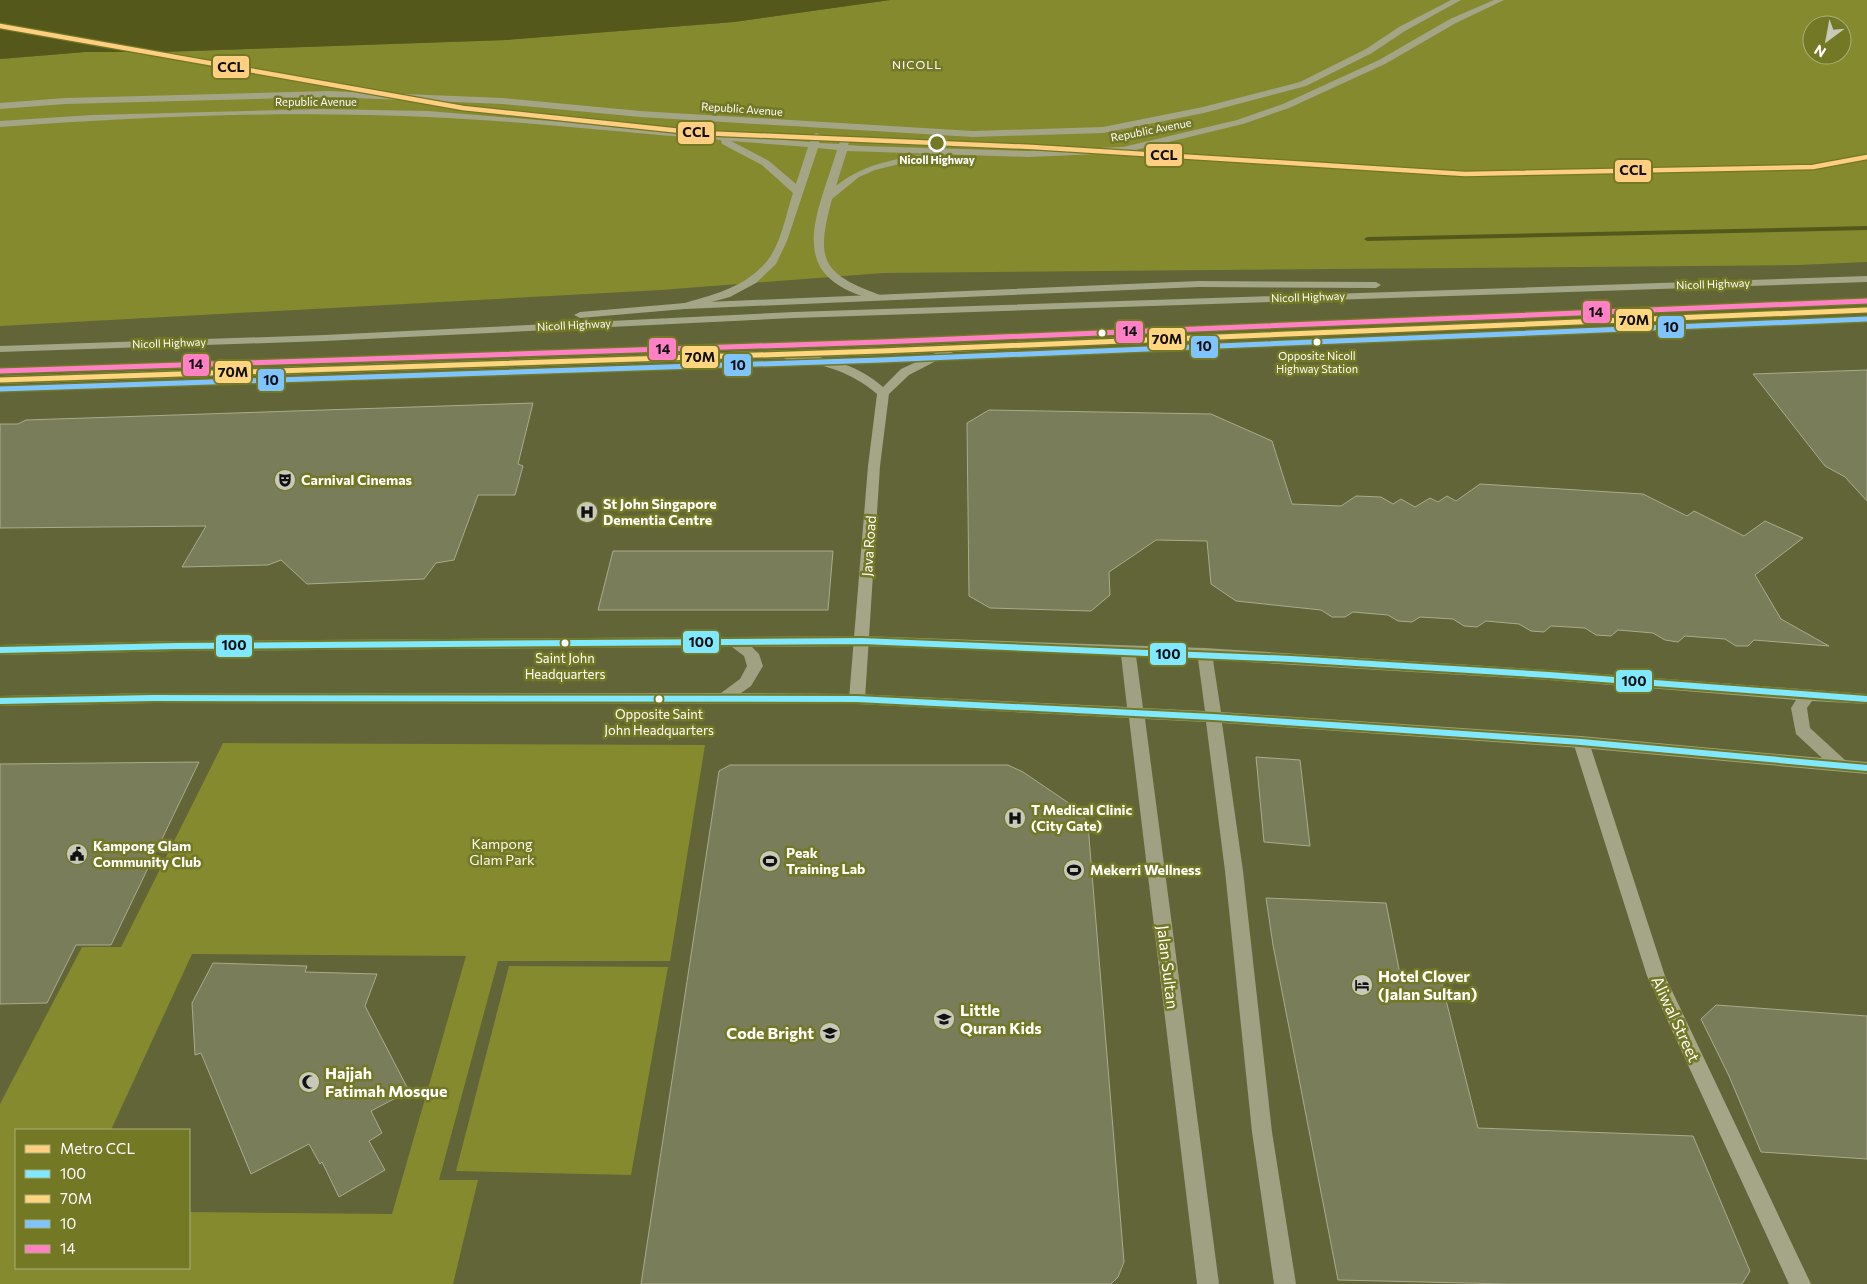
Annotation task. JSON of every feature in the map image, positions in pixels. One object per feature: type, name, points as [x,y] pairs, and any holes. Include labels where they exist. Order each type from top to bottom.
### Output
[{"type":"highway","name":"Nicoll Highway","points":[[0,349],[324,338],[784,315],[1867,279]]},
{"type":"highway","points":[[324,338],[685,306],[1198,284],[1312,284],[1540,289]]},
{"type":"highway","points":[[0,380],[779,355],[1867,310]]},
{"type":"main road","name":"Republic Avenue","points":[[0,106],[64,101],[329,94],[503,101],[640,114],[973,134],[1103,130],[1253,98],[1303,84],[1369,51],[1402,29],[1457,0]]},
{"type":"main road","name":"Republic Avenue","points":[[0,124],[92,118],[330,112],[428,114],[814,145],[944,153],[1028,154],[1123,150],[1240,122],[1327,89],[1382,62],[1453,21],[1500,0]]},
{"type":"main road","points":[[685,306],[726,295],[752,281],[772,262],[799,193],[821,126]]},
{"type":"main road","points":[[848,127],[820,228],[819,256],[827,270],[842,282],[876,297]]},
{"type":"main road","points":[[712,137],[741,148],[770,164],[782,173],[799,193]]},
{"type":"main road","points":[[828,197],[856,176],[872,168],[944,153]]},
{"type":"main road","points":[[0,650],[177,646],[862,641],[1205,653],[1552,675],[1867,699]]},
{"type":"main road","points":[[724,699],[746,682],[755,666],[751,654],[736,642]]},
{"type":"main road","name":"Jalan Sultan","points":[[1128,650],[1208,1284]]},
{"type":"main road","points":[[1205,653],[1234,872],[1262,1132],[1285,1284]]},
{"type":"main road","points":[[1808,696],[1799,708],[1802,730],[1842,767]]},
{"type":"main road","points":[[0,700],[153,698],[857,699],[1213,717],[1581,742],[1867,768]]},
{"type":"street","points":[[779,355],[809,358],[856,372],[883,394],[905,372],[953,348]]},
{"type":"street","name":"Java Road","points":[[857,699],[874,466],[883,394]]},
{"type":"street","name":"Aliwal Street","points":[[1581,742],[1656,976],[1800,1284]]},
{"type":"green space","points":[[890,0],[1867,0],[1867,262],[1798,265],[883,273],[661,290],[0,326],[0,59],[85,52],[161,52],[506,40],[734,22]]},
{"type":"green space","name":"Kampong Glam Park","points":[[223,743],[705,745],[670,961],[498,961],[439,1180],[478,1180],[453,1284],[0,1284],[0,1104],[82,947],[121,947]],"holes":[[[192,954],[466,956],[392,1214],[190,1212],[190,1269],[15,1269],[15,1129],[111,1129]]]},
{"type":"green space","points":[[509,966],[668,967],[631,1175],[456,1171]]},
{"type":"shaded area","points":[[0,0],[890,0],[734,22],[506,40],[161,52],[85,52],[0,59]]},
{"type":"building","points":[[1867,370],[1867,501],[1845,477],[1825,466],[1753,374]]},
{"type":"building","points":[[533,403],[518,464],[523,466],[515,495],[478,495],[454,560],[436,563],[424,579],[307,584],[281,560],[268,565],[182,567],[206,526],[0,528],[0,424],[18,424],[26,420]]},
{"type":"building","points":[[989,410],[1211,414],[1272,441],[1292,504],[1341,506],[1356,496],[1381,497],[1393,504],[1401,499],[1415,507],[1430,498],[1438,502],[1447,496],[1456,501],[1480,484],[1643,494],[1687,516],[1694,511],[1744,536],[1765,521],[1803,538],[1755,575],[1781,619],[1829,646],[1754,640],[1748,646],[1736,646],[1725,639],[1685,636],[1678,642],[1665,640],[1653,633],[1618,630],[1611,636],[1596,635],[1585,628],[1551,626],[1544,632],[1531,631],[1519,624],[1486,621],[1477,627],[1464,626],[1453,619],[1420,617],[1412,622],[1398,621],[1388,615],[1353,612],[1345,617],[1332,617],[1321,610],[1236,601],[1211,584],[1207,541],[1156,540],[1109,572],[1110,595],[1091,611],[990,608],[969,596],[967,423]]},
{"type":"building","points":[[613,551],[833,551],[828,610],[598,610]]},
{"type":"building","points":[[1256,757],[1300,760],[1310,846],[1264,842]]},
{"type":"building","name":"Kampong Glam Community Club","points":[[199,762],[111,945],[76,945],[47,1003],[0,1004],[0,764]]},
{"type":"building","points":[[730,765],[1008,765],[1023,772],[1079,810],[1088,825],[1124,1262],[1118,1277],[1111,1284],[641,1284],[719,771]]},
{"type":"building","points":[[1266,898],[1386,903],[1400,974],[1440,976],[1478,1128],[1693,1136],[1750,1271],[1742,1284],[1508,1284],[1338,1280],[1273,945]]},
{"type":"building","name":"Hajjah Fatimah Mosque","points":[[213,963],[307,966],[305,972],[377,974],[365,1006],[409,1091],[371,1111],[382,1133],[369,1141],[385,1170],[339,1197],[322,1162],[320,1164],[309,1144],[251,1174],[201,1053],[195,1055],[192,1003]]},
{"type":"building","points":[[1716,1005],[1867,1016],[1867,1159],[1761,1152],[1729,1076],[1701,1019]]},
{"type":"waterway","points":[[1367,239],[1867,228]]},
{"type":"metro line","name":"CCL","points":[[0,26],[463,108],[700,133],[1032,147],[1465,174],[1813,167],[1867,157]]},
{"type":"transit line","name":"14","points":[[0,371],[881,342],[1867,301]]},
{"type":"transit line","name":"70M","points":[[0,380],[881,351],[1867,310]]},
{"type":"transit line","name":"10","points":[[0,389],[881,360],[1867,319]]},
{"type":"transit line","name":"100","points":[[0,650],[177,646],[862,641],[1291,659],[1549,675],[1867,699]]},
{"type":"transit line","name":"100","points":[[0,701],[153,698],[857,699],[1213,717],[1581,742],[1867,768]]},
{"type":"place","name":"Nicoll Highway","points":[[937,143]]},
{"type":"place","name":"Opposite Nicoll Highway Station","points":[[1317,342]]},
{"type":"place","name":"Carnival Cinemas","points":[[285,480]]},
{"type":"place","name":"St John Singapore Dementia Centre","points":[[587,512]]},
{"type":"place","name":"Saint John Headquarters","points":[[565,643]]},
{"type":"place","name":"Opposite Saint John Headquarters","points":[[659,699]]},
{"type":"place","name":"T Medical Clinic (City Gate)","points":[[1015,818]]},
{"type":"place","name":"Kampong Glam Community Club","points":[[77,854]]},
{"type":"place","name":"Peak Training Lab","points":[[770,861]]},
{"type":"place","name":"Mekerri Wellness","points":[[1074,870]]},
{"type":"place","name":"Hotel Clover (Jalan Sultan)","points":[[1362,985]]},
{"type":"place","name":"Little Quran Kids","points":[[944,1019]]},
{"type":"place","name":"Code Bright","points":[[830,1033]]},
{"type":"place","name":"Hajjah Fatimah Mosque","points":[[309,1082]]},
{"type":"district","name":"NICOLL","points":[[917,65]]}]
